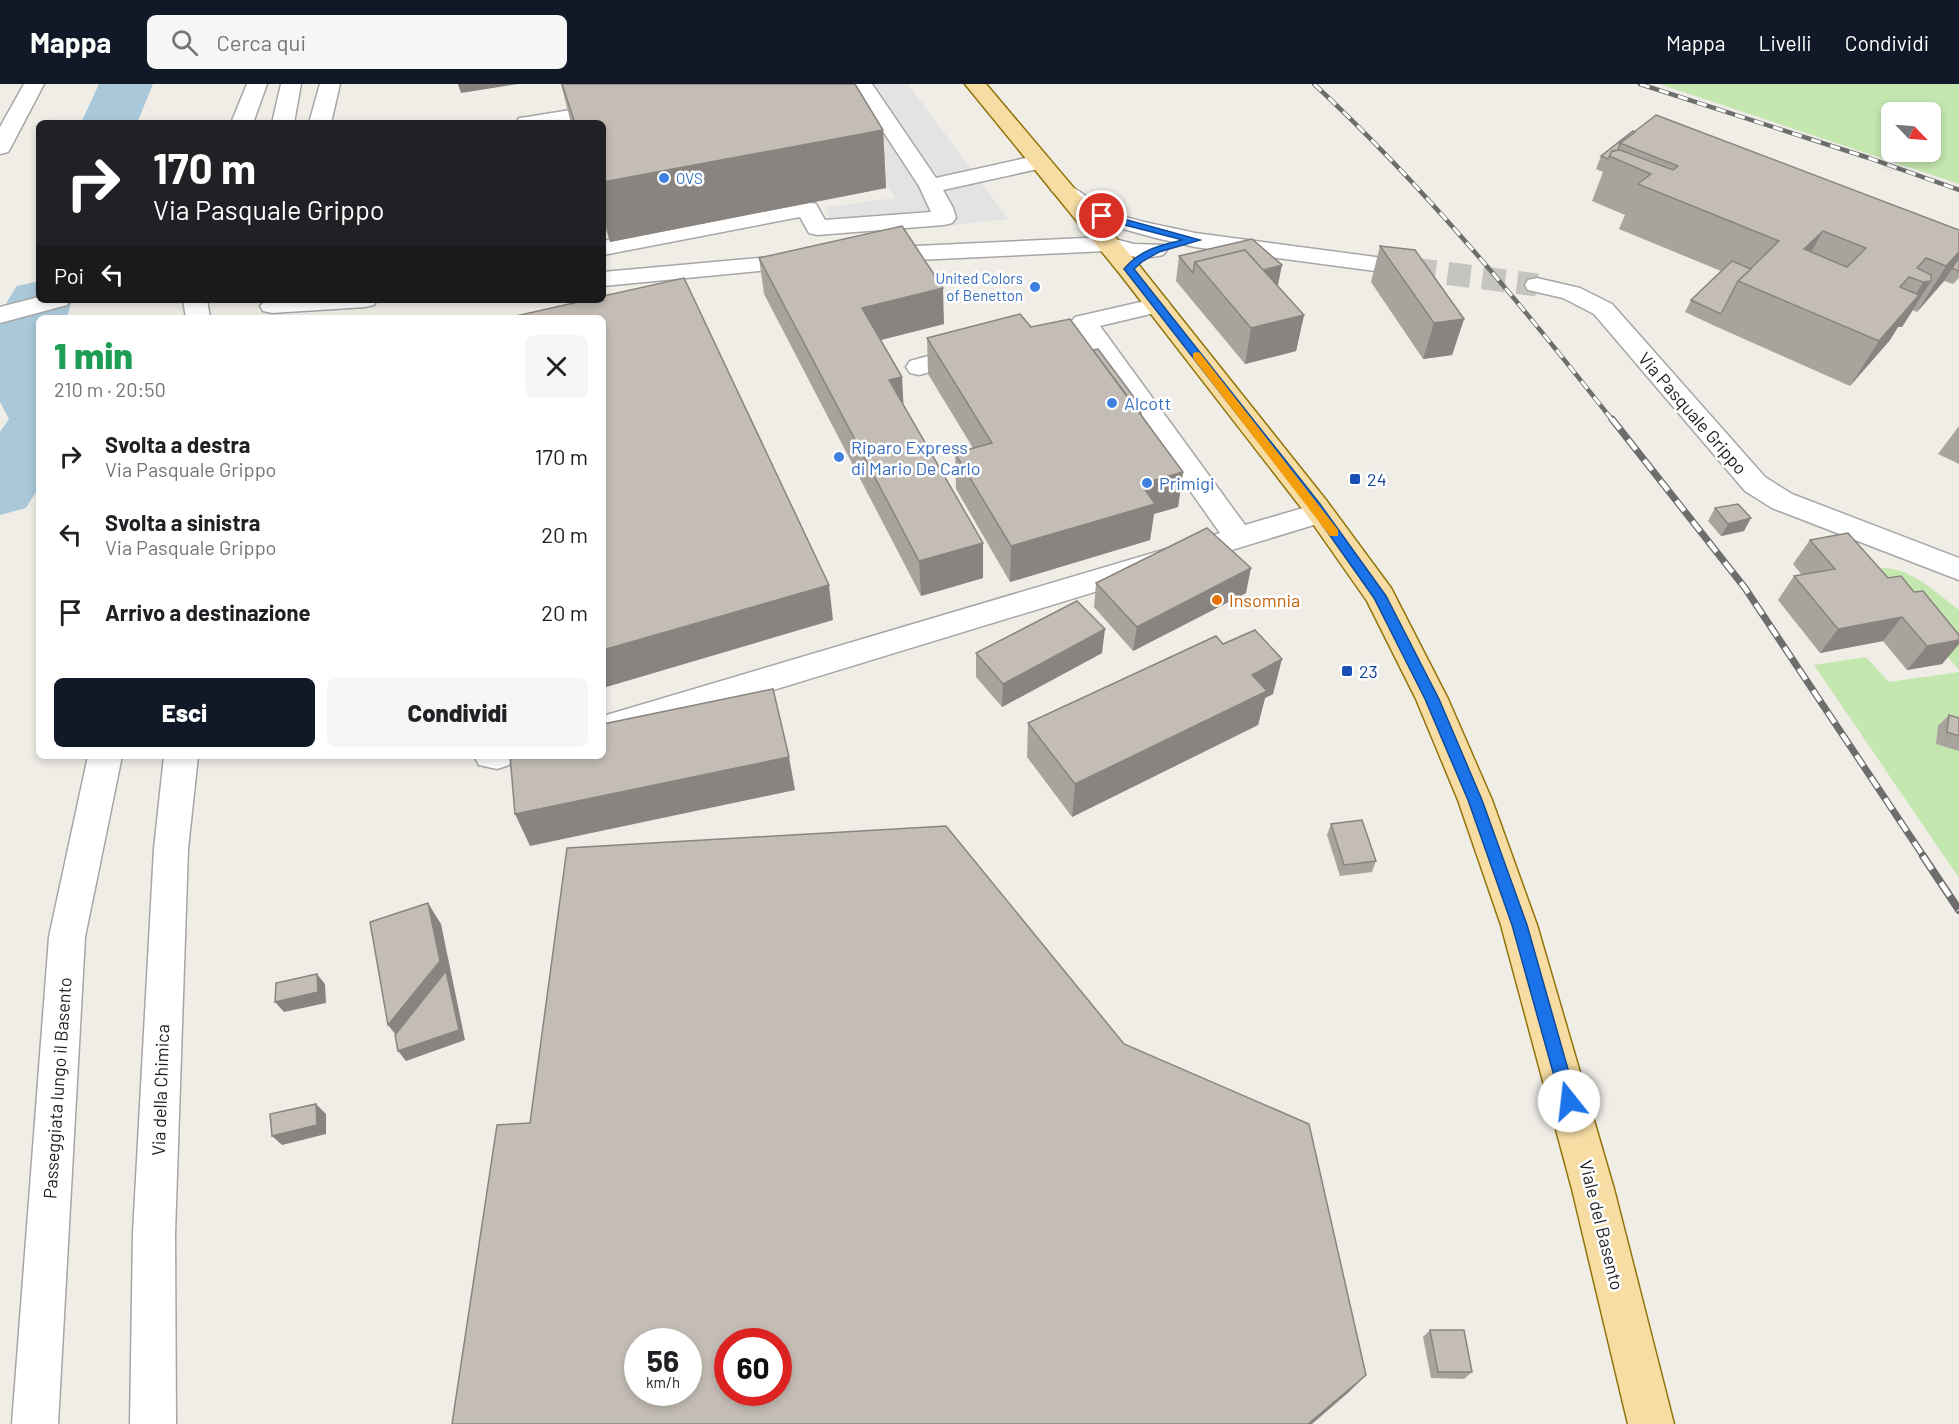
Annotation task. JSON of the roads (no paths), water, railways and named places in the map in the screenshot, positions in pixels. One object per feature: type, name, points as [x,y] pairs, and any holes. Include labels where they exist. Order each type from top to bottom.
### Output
[{"type":"main road","name":"Viale del Basento","points":[[975,84],[1062,190],[1130,254],[1158,305],[1320,513],[1380,596],[1432,699],[1475,800],[1519,925],[1593,1189],[1651,1424]]},
{"type":"street","points":[[0,147],[34,84]]},
{"type":"street","points":[[243,120],[257,84]]},
{"type":"street","points":[[284,120],[291,84]]},
{"type":"street","points":[[321,120],[330,84]]},
{"type":"street","points":[[606,247],[808,209],[817,228],[944,218],[942,208],[930,186],[862,84]]},
{"type":"street","points":[[561,120],[629,106]]},
{"type":"street","points":[[930,186],[1039,162]]},
{"type":"street","points":[[1062,190],[1093,211],[1123,223],[1195,240],[1413,269]]},
{"type":"street","points":[[1123,223],[1108,235],[1130,254]]},
{"type":"street","points":[[851,257],[1130,254],[1195,240]]},
{"type":"street","points":[[606,279],[828,259]]},
{"type":"street","name":"Via Pasquale Grippo","points":[[1537,285],[1563,289],[1582,296],[1603,309],[1755,484],[1782,501],[1818,517],[1959,570]]},
{"type":"street","points":[[0,315],[46,303]]},
{"type":"street","points":[[271,308],[329,310],[354,303]]},
{"type":"street","points":[[1158,305],[1073,325],[1239,538]]},
{"type":"street","points":[[919,367],[998,346]]},
{"type":"street","points":[[606,728],[1320,513]]},
{"type":"street","name":"Passeggiata lungo il Basento","points":[[35,1424],[67,937],[104,759]]},
{"type":"street","name":"Via della Chimica","points":[[153,1424],[154,1233],[171,849],[181,759]]},
{"type":"waterway","points":[[110,120],[126,84]]},
{"type":"waterway","points":[[36,404],[25,377],[29,331],[39,303]]},
{"type":"waterway","points":[[0,490],[36,433]]},
{"type":"tunnel","points":[[1413,269],[1537,285]]},
{"type":"railway","points":[[1314,84],[1394,163],[1470,246],[1613,421]]},
{"type":"railway","points":[[1640,84],[1869,158],[1959,190]]},
{"type":"railway","points":[[1612,419],[1745,588],[1924,857]]},
{"type":"railway","points":[[1923,856],[1959,910]]},
{"type":"place","name":"OVS","points":[[664,178]]},
{"type":"place","name":"United Colors of Benetton","points":[[1035,287]]},
{"type":"place","name":"Alcott","points":[[1112,403]]},
{"type":"place","name":"Riparo Express di Mario De Carlo","points":[[839,457]]},
{"type":"place","name":"24","points":[[1355,479]]},
{"type":"place","name":"Primigi","points":[[1147,483]]},
{"type":"place","name":"Insomnia","points":[[1217,600]]},
{"type":"place","name":"23","points":[[1347,671]]}]
